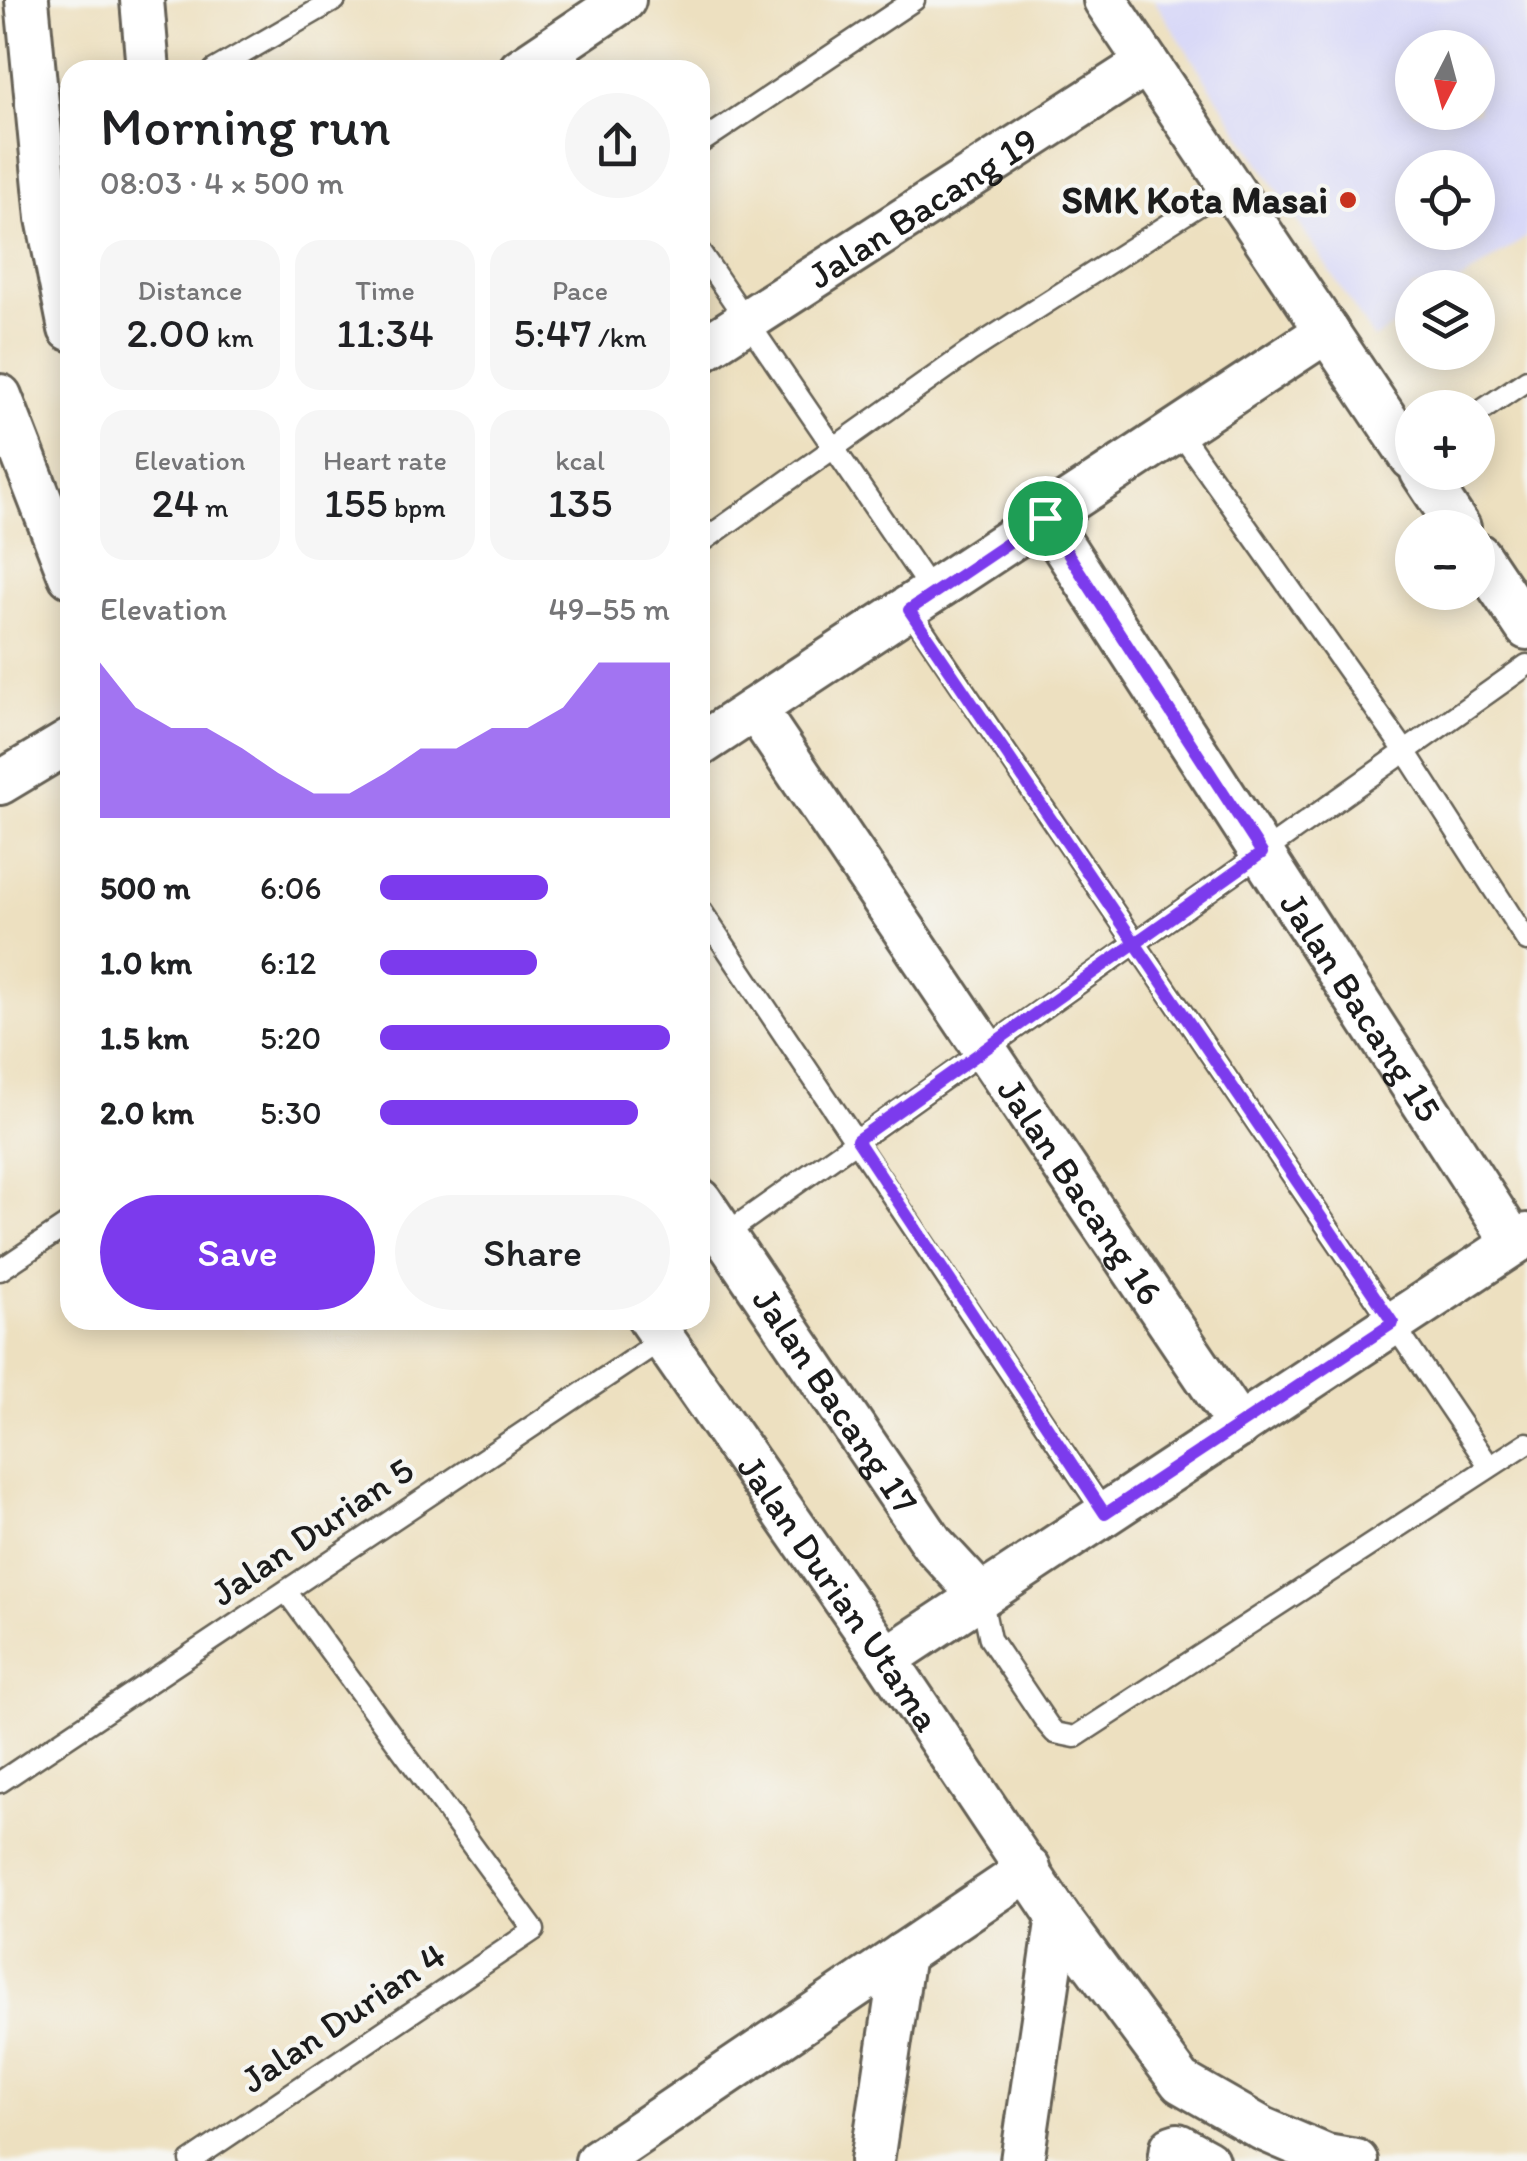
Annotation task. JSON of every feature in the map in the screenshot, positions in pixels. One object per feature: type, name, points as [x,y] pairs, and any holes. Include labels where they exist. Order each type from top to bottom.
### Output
[{"type":"street","points":[[27,0],[48,218],[60,279]]},
{"type":"street","points":[[142,0],[147,60]]},
{"type":"street","points":[[567,57],[624,0]]},
{"type":"street","points":[[1104,0],[1395,433]]},
{"type":"street","name":"Jalan Bacang 19","points":[[710,345],[1147,64]]},
{"type":"street","points":[[710,739],[1327,331]]},
{"type":"street","points":[[0,396],[60,550]]},
{"type":"street","name":"Jalan Bacang 15","points":[[1045,518],[1262,853],[1520,1239]]},
{"type":"street","points":[[1495,578],[1524,618]]},
{"type":"street","name":"Jalan Bacang 16","points":[[756,709],[1239,1426]]},
{"type":"street","points":[[0,783],[60,747]]},
{"type":"street","name":"Jalan Bacang 17","points":[[710,1215],[932,1544],[981,1596]]},
{"type":"street","points":[[886,1659],[1520,1239]]},
{"type":"street","name":"Jalan Durian Utama","points":[[657,1330],[886,1659],[1058,1916],[1181,2082],[1263,2129],[1326,2156],[1356,2161]]},
{"type":"street","points":[[596,2161],[1029,1869]]},
{"type":"street","points":[[1022,2161],[1058,1916]]},
{"type":"street","points":[[872,2161],[903,1954]]},
{"type":"street","points":[[1170,2161],[1172,2148],[1178,2145],[1206,2161]]},
{"type":"lane","points":[[231,60],[335,0]]},
{"type":"lane","points":[[710,136],[914,0]]},
{"type":"lane","points":[[710,537],[969,352],[1229,186]]},
{"type":"lane","points":[[710,267],[834,448],[921,601],[1135,943],[1490,1467]]},
{"type":"lane","points":[[1495,402],[1527,380]]},
{"type":"lane","points":[[1178,430],[1405,751],[1527,940]]},
{"type":"lane","points":[[724,1235],[1527,665]]},
{"type":"lane","points":[[710,924],[1105,1514]]},
{"type":"lane","points":[[0,1270],[60,1230]]},
{"type":"lane","name":"Jalan Durian 5","points":[[0,1782],[286,1591],[655,1330]]},
{"type":"lane","points":[[981,1596],[990,1639],[1048,1726],[1065,1737],[1075,1737],[1527,1443]]},
{"type":"lane","name":"Jalan Durian 4","points":[[191,2161],[534,1930],[286,1591]]},
{"type":"shaded area","name":"SMK Kota Masai","points":[[1154,0],[1527,0],[1527,237],[1477,270],[1395,270],[1395,325],[1374,339]]},
{"type":"place","name":"SMK Kota Masai","points":[[1348,200]]},
{"type":"route","points":[[1045,518],[909,610],[1135,943],[1393,1323],[1105,1514],[857,1140],[1135,943],[1262,853],[1045,518]]}]
